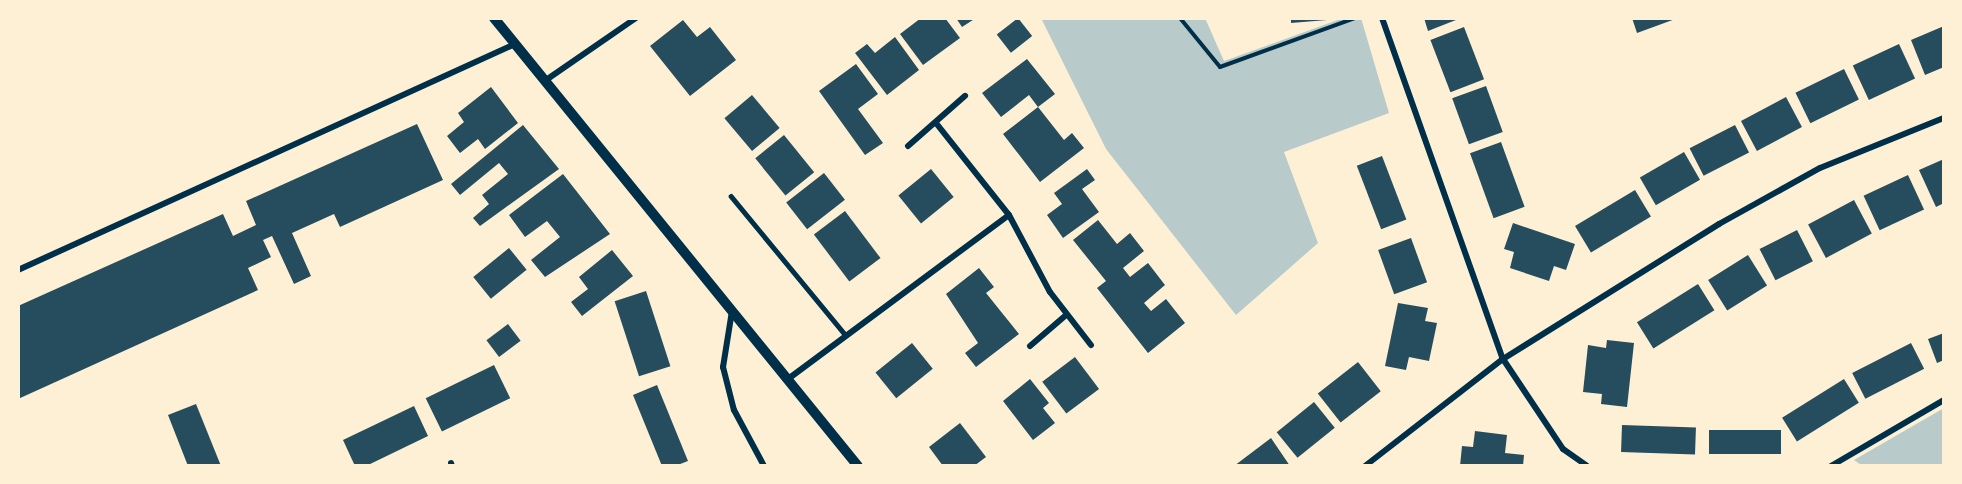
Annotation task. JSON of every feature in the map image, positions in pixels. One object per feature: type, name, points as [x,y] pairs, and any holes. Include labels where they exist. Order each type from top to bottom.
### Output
[{"type":"street","points":[[494,18],[858,466]]},
{"type":"street","points":[[546,80],[636,18]]},
{"type":"street","points":[[1382,18],[1503,358],[1563,449],[1587,466]]},
{"type":"street","points":[[18,270],[516,44]]},
{"type":"street","points":[[908,146],[965,96]]},
{"type":"street","points":[[1365,466],[1503,358],[1820,168],[1944,118]]},
{"type":"street","points":[[936,123],[1009,215],[1065,316],[1091,345]]},
{"type":"street","points":[[788,379],[844,333],[1009,215]]},
{"type":"street","points":[[732,311],[723,367],[734,410],[760,465]]},
{"type":"street","points":[[1030,346],[1065,316]]},
{"type":"street","points":[[1831,466],[1944,400]]},
{"type":"lane","points":[[731,196],[844,333]]},
{"type":"path","points":[[1180,18],[1220,68],[1355,18]]},
{"type":"shaded area","points":[[1041,18],[1205,18],[1224,61],[1343,18],[1361,18],[1389,113],[1284,152],[1318,243],[1236,315],[1106,149]]},
{"type":"shaded area","points":[[1944,408],[1944,466],[1861,465],[1854,460]]},
{"type":"building","points":[[921,18],[945,18],[960,38],[923,65],[900,34]]},
{"type":"building","points":[[956,18],[976,18],[962,27]]},
{"type":"building","points":[[1018,18],[1032,36],[1011,53],[997,35]]},
{"type":"building","points":[[1291,18],[1327,18],[1327,20],[1291,23]]},
{"type":"building","points":[[1424,18],[1461,18],[1428,31]]},
{"type":"building","points":[[1632,18],[1678,18],[1637,33]]},
{"type":"building","points":[[683,20],[697,37],[710,27],[736,60],[690,96],[650,46]]},
{"type":"building","points":[[1944,26],[1944,67],[1925,75],[1911,40]]},
{"type":"building","points":[[1464,27],[1484,79],[1450,92],[1430,40]]},
{"type":"building","points":[[895,37],[919,70],[887,95],[855,53],[867,44],[875,53]]},
{"type":"building","points":[[1899,44],[1915,78],[1869,100],[1853,66]]},
{"type":"building","points":[[1027,59],[1055,94],[1038,107],[1029,95],[1001,117],[982,93]]},
{"type":"building","points":[[856,64],[878,94],[858,109],[883,143],[865,155],[819,91]]},
{"type":"building","points":[[1844,69],[1859,100],[1810,123],[1795,93]]},
{"type":"building","points":[[1486,86],[1503,132],[1469,144],[1452,98]]},
{"type":"building","points":[[491,87],[518,123],[485,149],[478,139],[460,153],[447,136],[464,122],[458,113]]},
{"type":"building","points":[[752,95],[780,128],[752,151],[724,118]]},
{"type":"building","points":[[1786,97],[1802,127],[1757,151],[1741,121]]},
{"type":"building","points":[[1038,107],[1064,140],[1072,133],[1084,148],[1040,182],[1003,134]]},
{"type":"building","points":[[417,124],[443,180],[340,227],[334,214],[292,233],[311,276],[294,284],[272,236],[263,240],[271,257],[248,268],[258,290],[18,399],[18,306],[223,214],[233,236],[256,225],[246,201]]},
{"type":"building","points":[[523,125],[559,169],[480,226],[473,218],[489,204],[482,195],[508,174],[499,163],[460,195],[451,184]]},
{"type":"building","points":[[1735,125],[1749,153],[1704,176],[1690,148]]},
{"type":"building","points":[[784,135],[814,172],[785,196],[755,158]]},
{"type":"building","points":[[1501,142],[1525,207],[1494,218],[1470,153]]},
{"type":"building","points":[[1684,152],[1700,180],[1656,205],[1640,178]]},
{"type":"building","points":[[1382,156],[1406,219],[1381,229],[1357,166]]},
{"type":"building","points":[[1944,159],[1944,203],[1936,207],[1919,170]]},
{"type":"building","points":[[931,169],[954,197],[921,223],[898,195]]},
{"type":"building","points":[[1087,169],[1095,180],[1082,189],[1099,212],[1063,238],[1047,215],[1062,204],[1054,193]]},
{"type":"building","points":[[824,173],[845,200],[807,229],[786,203]]},
{"type":"building","points":[[563,174],[610,234],[545,277],[531,260],[560,237],[547,221],[525,237],[509,215]]},
{"type":"building","points":[[1908,175],[1924,209],[1880,230],[1864,196]]},
{"type":"building","points":[[1635,190],[1651,217],[1591,253],[1575,226]]},
{"type":"building","points":[[1854,200],[1872,234],[1826,258],[1808,224]]},
{"type":"building","points":[[845,211],[881,258],[849,282],[814,234]]},
{"type":"building","points":[[1098,220],[1117,244],[1130,233],[1144,251],[1123,268],[1130,277],[1148,263],[1165,285],[1144,303],[1151,311],[1166,299],[1185,323],[1148,353],[1097,288],[1106,281],[1073,240]]},
{"type":"building","points":[[1513,223],[1575,244],[1566,270],[1554,266],[1549,281],[1510,268],[1514,252],[1504,249]]},
{"type":"building","points":[[1797,230],[1813,261],[1775,280],[1760,249]]},
{"type":"building","points":[[1411,238],[1427,282],[1394,294],[1378,250]]},
{"type":"building","points":[[509,248],[527,270],[491,299],[473,277]]},
{"type":"building","points":[[612,250],[633,276],[582,316],[571,302],[588,289],[579,277]]},
{"type":"building","points":[[1748,255],[1767,286],[1727,310],[1708,280]]},
{"type":"building","points":[[979,268],[994,287],[986,293],[1019,334],[976,367],[965,353],[978,343],[946,294]]},
{"type":"building","points":[[1698,284],[1714,310],[1653,348],[1637,322]]},
{"type":"building","points":[[646,291],[670,366],[639,376],[615,301]]},
{"type":"building","points":[[1398,303],[1428,308],[1425,321],[1437,323],[1429,361],[1409,357],[1406,370],[1385,366]]},
{"type":"building","points":[[508,324],[521,341],[499,357],[486,340]]},
{"type":"building","points":[[1944,333],[1944,360],[1937,363],[1928,339]]},
{"type":"building","points":[[1607,340],[1634,343],[1627,407],[1601,404],[1602,394],[1583,392],[1588,345],[1606,348]]},
{"type":"building","points":[[912,343],[933,369],[896,398],[875,373]]},
{"type":"building","points":[[1911,343],[1924,369],[1865,399],[1852,373]]},
{"type":"building","points":[[1075,357],[1099,389],[1066,414],[1042,382]]},
{"type":"building","points":[[1358,362],[1381,391],[1341,423],[1318,393]]},
{"type":"building","points":[[494,365],[510,398],[442,432],[426,398]]},
{"type":"building","points":[[1030,379],[1049,403],[1043,408],[1055,423],[1033,440],[1003,401]]},
{"type":"building","points":[[1844,379],[1859,403],[1797,441],[1782,418]]},
{"type":"building","points":[[657,385],[688,461],[675,466],[662,466],[633,395]]},
{"type":"building","points":[[1314,402],[1335,428],[1297,458],[1277,432]]},
{"type":"building","points":[[196,404],[221,466],[188,466],[168,415]]},
{"type":"building","points":[[414,406],[428,436],[366,466],[355,466],[343,440]]},
{"type":"building","points":[[960,423],[986,457],[974,466],[943,466],[929,447]]},
{"type":"building","points":[[1622,425],[1696,428],[1695,455],[1621,452]]},
{"type":"building","points":[[1709,430],[1781,430],[1781,454],[1709,454]]},
{"type":"building","points":[[1475,431],[1507,435],[1505,453],[1524,455],[1523,466],[1460,466],[1462,446],[1473,447]]},
{"type":"building","points":[[1271,438],[1290,466],[1234,466]]}]
